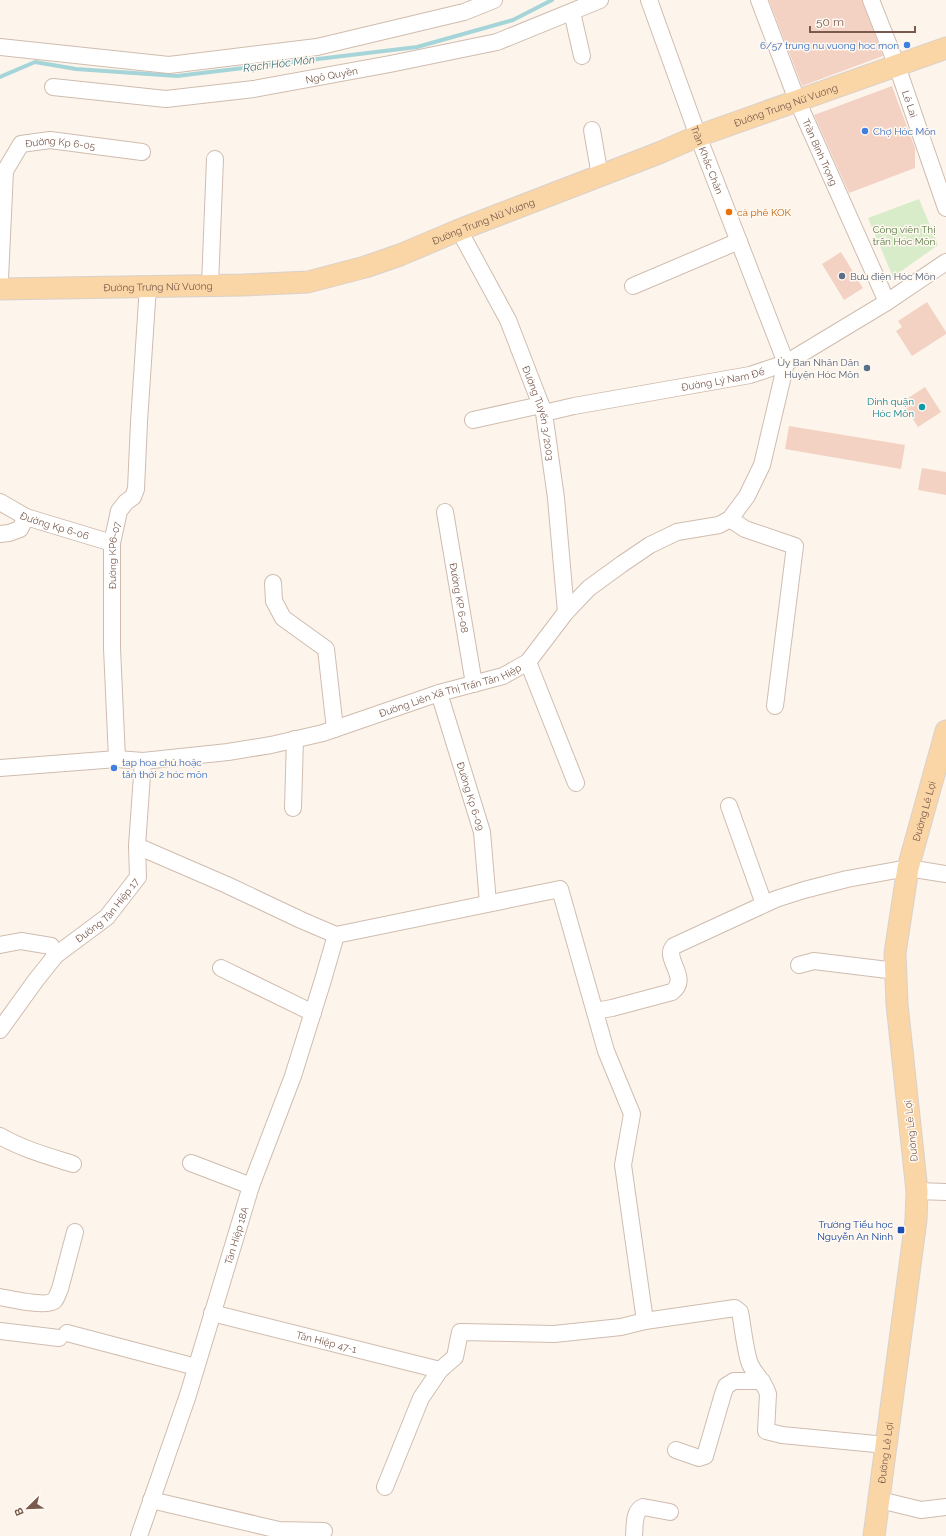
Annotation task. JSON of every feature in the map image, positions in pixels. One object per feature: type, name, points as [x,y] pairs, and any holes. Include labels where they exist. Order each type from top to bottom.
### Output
[{"type":"main road","name":"Đường Trưng Nữ Vương","points":[[0,289],[308,282],[365,267],[393,257],[698,136],[946,48]]},
{"type":"main road","name":"Đường Lê Lợi","points":[[874,1536],[880,1500],[916,1220],[917,1191],[897,1004],[895,953],[908,868],[945,736]]},
{"type":"street","points":[[0,47],[169,66],[317,47],[464,12],[494,0]]},
{"type":"street","name":"Ngô Quyền","points":[[53,87],[166,99],[254,89],[390,64],[497,42],[600,0]]},
{"type":"street","name":"Trần Khắc Chân","points":[[649,0],[698,136],[786,363]]},
{"type":"street","name":"Trần Bình Trọng","points":[[759,0],[797,100],[887,302]]},
{"type":"street","name":"Lê Lai","points":[[871,0],[897,66],[946,208]]},
{"type":"street","points":[[572,12],[582,56]]},
{"type":"street","points":[[592,130],[600,176]]},
{"type":"street","name":"Đường Kp 6-05","points":[[0,279],[5,172],[21,144],[50,140],[142,152]]},
{"type":"street","points":[[210,285],[214,230],[216,159]]},
{"type":"street","name":"Đường Tuyến 3/2003","points":[[460,230],[508,320],[542,409],[556,498],[566,612]]},
{"type":"street","points":[[633,286],[739,241]]},
{"type":"street","name":"Đường Lý Nam Đế","points":[[473,420],[542,409],[574,406],[750,375],[786,363],[887,302],[946,262]]},
{"type":"street","name":"Đường KP6-07","points":[[117,759],[112,648],[112,543],[119,511],[126,502],[133,497],[136,489],[138,422],[148,286]]},
{"type":"street","points":[[775,706],[795,546],[745,529],[730,519],[748,496],[762,465],[786,363]]},
{"type":"street","name":"Đường Kp 6-06","points":[[0,502],[26,517],[112,543]]},
{"type":"street","name":"Đường KP 6-08","points":[[445,512],[474,684]]},
{"type":"street","points":[[0,534],[9,533],[20,529],[26,517]]},
{"type":"street","name":"Đường Liên Xã Thị Trấn Tân Hiệp","points":[[0,768],[117,759],[143,761],[228,752],[295,739],[335,729],[439,693],[503,676],[528,662],[566,612],[589,588],[650,545],[678,532],[719,525],[730,519]]},
{"type":"street","points":[[273,583],[274,601],[283,618],[326,649],[335,729]]},
{"type":"street","points":[[528,662],[576,783]]},
{"type":"street","name":"Đường Kp 6-09","points":[[439,693],[482,832],[488,903]]},
{"type":"street","points":[[293,808],[295,739]]},
{"type":"street","name":"Đường Tân Hiệp 17","points":[[0,1030],[56,955],[107,917],[138,877],[136,846],[143,761]]},
{"type":"street","points":[[729,806],[764,904]]},
{"type":"street","points":[[136,846],[227,884],[336,935],[560,889],[606,1051],[632,1114],[623,1165],[645,1322]]},
{"type":"street","points":[[594,1011],[612,1008],[672,992],[678,987],[679,981],[678,973],[670,953],[674,946],[776,899],[825,885],[908,868],[946,874]]},
{"type":"street","name":"Tân Hiệp 18A","points":[[138,1536],[188,1395],[251,1186],[293,1076],[336,935]]},
{"type":"street","points":[[0,945],[22,941],[51,946],[56,955]]},
{"type":"street","points":[[799,966],[814,961],[896,971]]},
{"type":"street","points":[[221,968],[313,1013]]},
{"type":"street","points":[[0,1136],[43,1155],[73,1164]]},
{"type":"street","points":[[191,1163],[251,1186]]},
{"type":"street","points":[[917,1191],[946,1192]]},
{"type":"street","points":[[0,1297],[41,1302],[54,1301],[57,1298],[60,1289],[75,1232]]},
{"type":"street","points":[[385,1487],[421,1398],[440,1370],[455,1357],[460,1332],[554,1334],[621,1327],[735,1308],[740,1312],[751,1365],[762,1381],[768,1394],[766,1432],[782,1435],[886,1445]]},
{"type":"street","name":"Tân Hiệp 47-1","points":[[212,1313],[440,1370]]},
{"type":"street","points":[[0,1331],[63,1335],[196,1367]]},
{"type":"street","points":[[676,1450],[699,1458],[705,1456],[726,1386],[734,1381],[762,1381]]},
{"type":"street","points":[[151,1500],[279,1530],[324,1531]]},
{"type":"street","points":[[880,1500],[921,1510],[946,1507]]},
{"type":"street","points":[[634,1536],[636,1513],[640,1508],[643,1507],[670,1512]]},
{"type":"green space","name":"Công viên Thị trấn Hóc Môn","points":[[919,199],[938,245],[893,277],[868,218]]},
{"type":"building","points":[[769,0],[862,0],[883,56],[802,86]]},
{"type":"building","name":"Chợ Hóc Môn","points":[[892,86],[915,148],[915,168],[849,193],[814,115]]},
{"type":"building","name":"Bưu điện Hóc Môn","points":[[841,252],[863,288],[844,300],[822,264]]},
{"type":"building","points":[[927,302],[946,334],[912,356],[896,331],[902,327],[898,321]]},
{"type":"building","name":"Dinh quận Hóc Môn","points":[[925,387],[941,412],[918,427],[902,402]]},
{"type":"building","points":[[789,426],[905,445],[901,469],[785,449]]},
{"type":"building","points":[[922,468],[946,472],[946,495],[918,490]]},
{"type":"waterway","name":"Rạch Hóc Môn","points":[[0,77],[35,62],[76,69],[177,76],[417,47],[513,20],[552,0]]},
{"type":"place","name":"6/57 trung nu vuong hoc mon","points":[[907,45]]},
{"type":"place","name":"Chợ Hóc Môn","points":[[865,131]]},
{"type":"place","name":"cà phê KOK","points":[[729,212]]},
{"type":"place","name":"Bưu điện Hóc Môn","points":[[842,276]]},
{"type":"place","name":"Ủy Ban Nhân Dân Huyện Hóc Môn","points":[[867,368]]},
{"type":"place","name":"Dinh quận Hóc Môn","points":[[922,407]]},
{"type":"place","name":"tap hoa chú hoặc tân thới 2 hóc môn","points":[[114,768]]},
{"type":"place","name":"Trường Tiểu học Nguyễn An Ninh","points":[[901,1230]]}]
